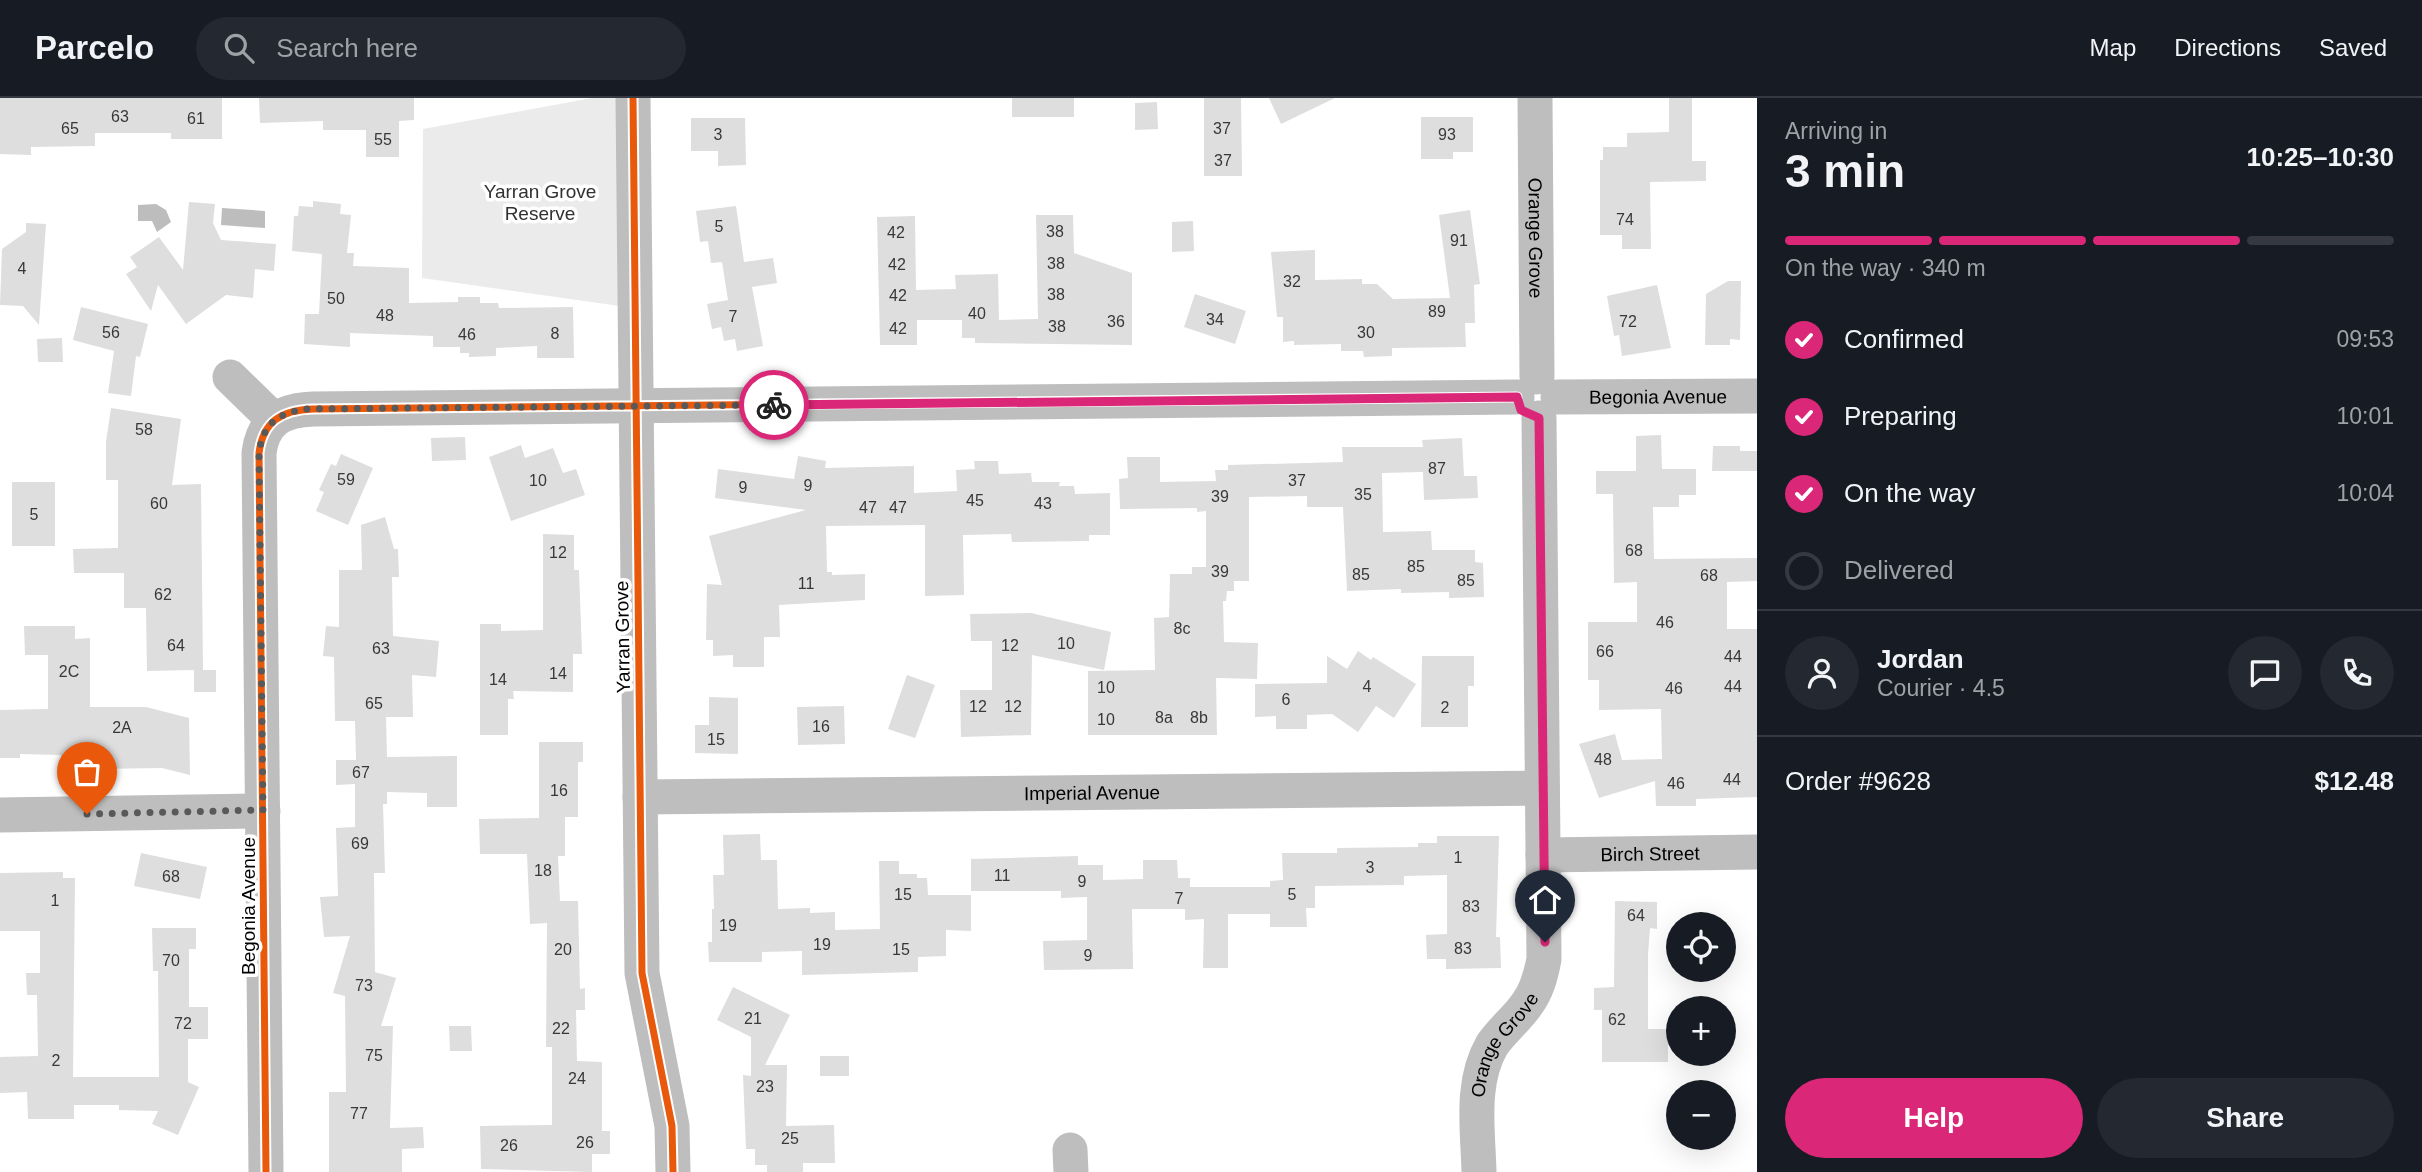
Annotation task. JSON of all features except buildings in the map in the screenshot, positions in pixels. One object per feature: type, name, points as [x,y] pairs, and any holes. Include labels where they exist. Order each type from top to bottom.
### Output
[{"type":"street","name":"Yarran Grove","points":[[633,98],[642,973],[672,1126],[673,1172]]},
{"type":"street","name":"Orange Grove","points":[[1479,1172],[1478,1090],[1481,1071],[1494,1043],[1532,996],[1544,959],[1535,98]]},
{"type":"street","points":[[230,377],[273,419]]},
{"type":"street","name":"Begonia Avenue","points":[[266,1172],[259,453],[262,435],[273,419],[303,409],[1757,396]]},
{"type":"street","name":"Imperial Avenue","points":[[640,797],[1542,788]]},
{"type":"street","points":[[0,815],[263,810]]},
{"type":"street","name":"Birch Street","points":[[1543,855],[1757,852]]},
{"type":"green space","name":"Yarran Grove Reserve","points":[[592,98],[633,98],[634,308],[422,278],[423,129]]},
{"type":"shaded area","points":[[156,204],[166,210],[171,222],[157,232],[152,221],[138,221],[138,205]]},
{"type":"shaded area","points":[[222,208],[265,211],[265,228],[221,225]]},
{"type":"cycle path","points":[[633,98],[642,973],[672,1126],[673,1172]]},
{"type":"cycle path","points":[[266,1172],[259,453],[265,433],[276,419],[292,412],[313,409],[1517,397]]},
{"type":"way so far","points":[[87,814],[263,810],[259,453],[262,435],[273,419],[303,409],[774,405]]},
{"type":"route","points":[[774,405],[1517,397],[1521,410],[1539,418],[1545,942]]}]
